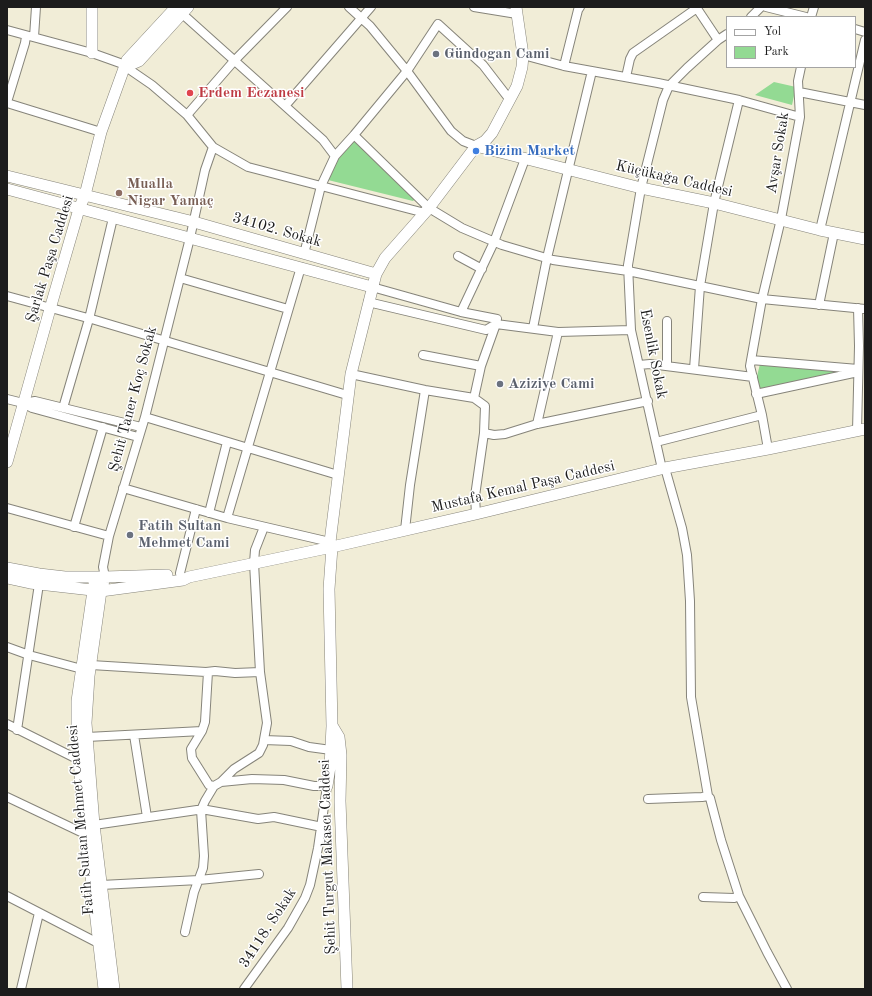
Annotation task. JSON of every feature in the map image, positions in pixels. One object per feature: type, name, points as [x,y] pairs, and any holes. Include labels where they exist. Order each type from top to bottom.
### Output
[{"type":"street","points":[[36,7],[30,36],[25,42],[7,103],[101,132]]},
{"type":"street","points":[[92,7],[92,53]]},
{"type":"street","points":[[187,115],[234,61],[287,7]]},
{"type":"street","points":[[349,7],[370,26],[407,71],[451,131],[463,142],[476,146]]},
{"type":"street","points":[[285,106],[371,7]]},
{"type":"street","points":[[474,7],[517,11]]},
{"type":"street","points":[[564,66],[580,7]]},
{"type":"street","points":[[752,16],[761,7]]},
{"type":"street","points":[[766,7],[802,16]]},
{"type":"street","points":[[626,77],[633,53],[696,8],[718,40]]},
{"type":"street","points":[[125,67],[139,61],[179,9],[234,61],[323,140],[335,156]]},
{"type":"street","name":"Şehit Turgut Makascı Caddesi","points":[[327,786],[332,726],[329,590],[331,544],[351,374],[368,302],[376,274],[385,258],[427,210],[476,146],[485,141],[492,133],[510,100],[520,76],[523,55],[517,11]]},
{"type":"street","points":[[304,254],[321,186],[335,156],[407,71],[438,24],[483,65],[510,100]]},
{"type":"street","points":[[7,30],[113,60],[152,85],[187,115],[213,148],[248,167],[321,186],[427,210],[494,242],[547,258],[628,271],[762,299],[862,309],[862,346],[858,370],[861,430]]},
{"type":"street","name":"Esenlik Sokak","points":[[726,35],[718,40],[669,86],[663,100],[642,188],[628,271],[632,330],[639,365],[656,442],[682,528],[687,555],[690,601],[691,696],[708,796],[710,798],[721,840],[739,896],[786,989]]},
{"type":"street","points":[[820,230],[865,40]]},
{"type":"street","points":[[523,55],[564,66],[739,100],[800,117]]},
{"type":"street","name":"Şarlak Paşa Caddesi","points":[[7,462],[50,309],[85,195],[101,132],[125,67]]},
{"type":"street","name":"Avşar Sokak","points":[[768,449],[762,415],[750,366],[762,299],[781,219],[800,117],[798,81],[801,68]]},
{"type":"street","points":[[533,328],[547,258],[592,71]]},
{"type":"street","points":[[799,92],[865,105]]},
{"type":"street","points":[[694,369],[700,286],[714,203],[739,100]]},
{"type":"street","points":[[354,135],[427,210]]},
{"type":"street","name":"Küçükağa Caddesi","points":[[476,146],[642,188],[714,203],[820,230],[865,239]]},
{"type":"street","name":"Şehit Taner Koç Sokak","points":[[101,574],[109,536],[144,417],[164,341],[194,222],[205,170],[213,148]]},
{"type":"street","points":[[461,312],[494,242],[525,159]]},
{"type":"street","name":"34102. Sokak","points":[[7,176],[194,222],[376,274]]},
{"type":"street","name":"34102. Sokak","points":[[7,189],[372,287]]},
{"type":"street","points":[[63,408],[89,319],[113,218]]},
{"type":"street","points":[[819,305],[834,233]]},
{"type":"street","points":[[458,256],[482,268]]},
{"type":"street","points":[[227,518],[301,267]]},
{"type":"street","points":[[180,278],[288,309]]},
{"type":"street","points":[[372,287],[461,312],[497,320],[481,366],[474,398]]},
{"type":"street","points":[[7,296],[270,373],[348,394]]},
{"type":"street","points":[[368,302],[486,330],[496,324],[558,332],[632,330]]},
{"type":"street","points":[[667,321],[667,366]]},
{"type":"street","points":[[537,424],[558,332]]},
{"type":"street","points":[[423,355],[481,366]]},
{"type":"street","points":[[751,360],[858,370]]},
{"type":"street","points":[[639,365],[650,364],[753,377]]},
{"type":"street","points":[[756,394],[858,370]]},
{"type":"street","points":[[351,374],[425,390],[474,398],[485,406],[484,433],[475,496],[476,514]]},
{"type":"street","points":[[405,530],[410,486],[425,390]]},
{"type":"street","points":[[7,399],[23,403],[32,408],[138,437]]},
{"type":"street","points":[[23,403],[35,401],[141,427]]},
{"type":"street","points":[[484,433],[494,435],[505,434],[537,424],[648,401]]},
{"type":"street","points":[[656,442],[762,415]]},
{"type":"street","points":[[144,417],[338,475]]},
{"type":"street","points":[[74,526],[103,427]]},
{"type":"street","name":"Mustafa Kemal Paşa Caddesi","points":[[7,568],[66,577],[101,574],[160,576],[184,575],[254,563],[331,544],[405,530],[664,468],[861,430]]},
{"type":"street","points":[[209,513],[227,442]]},
{"type":"street","points":[[123,488],[227,518],[331,544]]},
{"type":"street","points":[[7,508],[109,536]]},
{"type":"street","points":[[184,575],[196,509]]},
{"type":"street","points":[[185,932],[204,856],[202,810],[205,801],[218,784],[234,769],[259,753],[264,740],[266,723],[260,672],[254,563],[255,550],[264,527]]},
{"type":"street","name":"Fatih Sultan Mehmet Caddesi","points":[[101,574],[97,591],[86,667],[77,701],[79,760],[85,834],[103,942],[114,989]]},
{"type":"street","name":"Mustafa Kemal Paşa Caddesi","points":[[7,578],[39,584],[97,591],[183,580],[184,575]]},
{"type":"street","points":[[17,730],[39,584]]},
{"type":"street","points":[[7,647],[29,655],[86,667],[208,672],[260,672]]},
{"type":"street","name":"Fatih Sultan Mehmet Caddesi","points":[[86,667],[87,737],[94,825],[101,885],[104,989]]},
{"type":"street","points":[[208,672],[205,722],[202,731],[191,749],[192,758],[209,785],[252,779],[284,780],[314,786],[327,786]]},
{"type":"street","points":[[7,724],[79,760]]},
{"type":"street","name":"Şehit Turgut Makascı Caddesi","points":[[332,726],[339,737],[341,755],[340,801],[347,989]]},
{"type":"street","points":[[87,737],[202,731]]},
{"type":"street","points":[[134,735],[147,817]]},
{"type":"street","points":[[264,740],[291,741],[309,747],[331,750]]},
{"type":"street","name":"34118. Sokak","points":[[244,989],[288,928],[305,898],[313,875],[322,827],[327,786]]},
{"type":"street","points":[[648,799],[708,796]]},
{"type":"street","points":[[7,797],[85,834]]},
{"type":"street","points":[[94,825],[202,810],[258,819],[274,817],[322,827]]},
{"type":"street","points":[[101,885],[199,880],[259,874]]},
{"type":"street","points":[[7,896],[39,913],[103,942]]},
{"type":"street","points":[[703,897],[734,898],[739,896]]},
{"type":"street","points":[[21,989],[39,913]]},
{"type":"green space","points":[[774,82],[796,87],[792,105],[755,95]]},
{"type":"green space","points":[[354,141],[416,198],[413,201],[328,180],[337,158]]},
{"type":"green space","points":[[760,364],[848,370],[759,389],[757,376]]},
{"type":"place","name":"Gündogan Cami","points":[[436,54]]},
{"type":"place","name":"Erdem Eczanesi","points":[[190,93]]},
{"type":"place","name":"Bizim Market","points":[[476,151]]},
{"type":"place","name":"Mualla Nigar Yamaç","points":[[119,193]]},
{"type":"place","name":"Aziziye Cami","points":[[500,384]]},
{"type":"place","name":"Fatih Sultan Mehmet Cami","points":[[130,535]]}]
